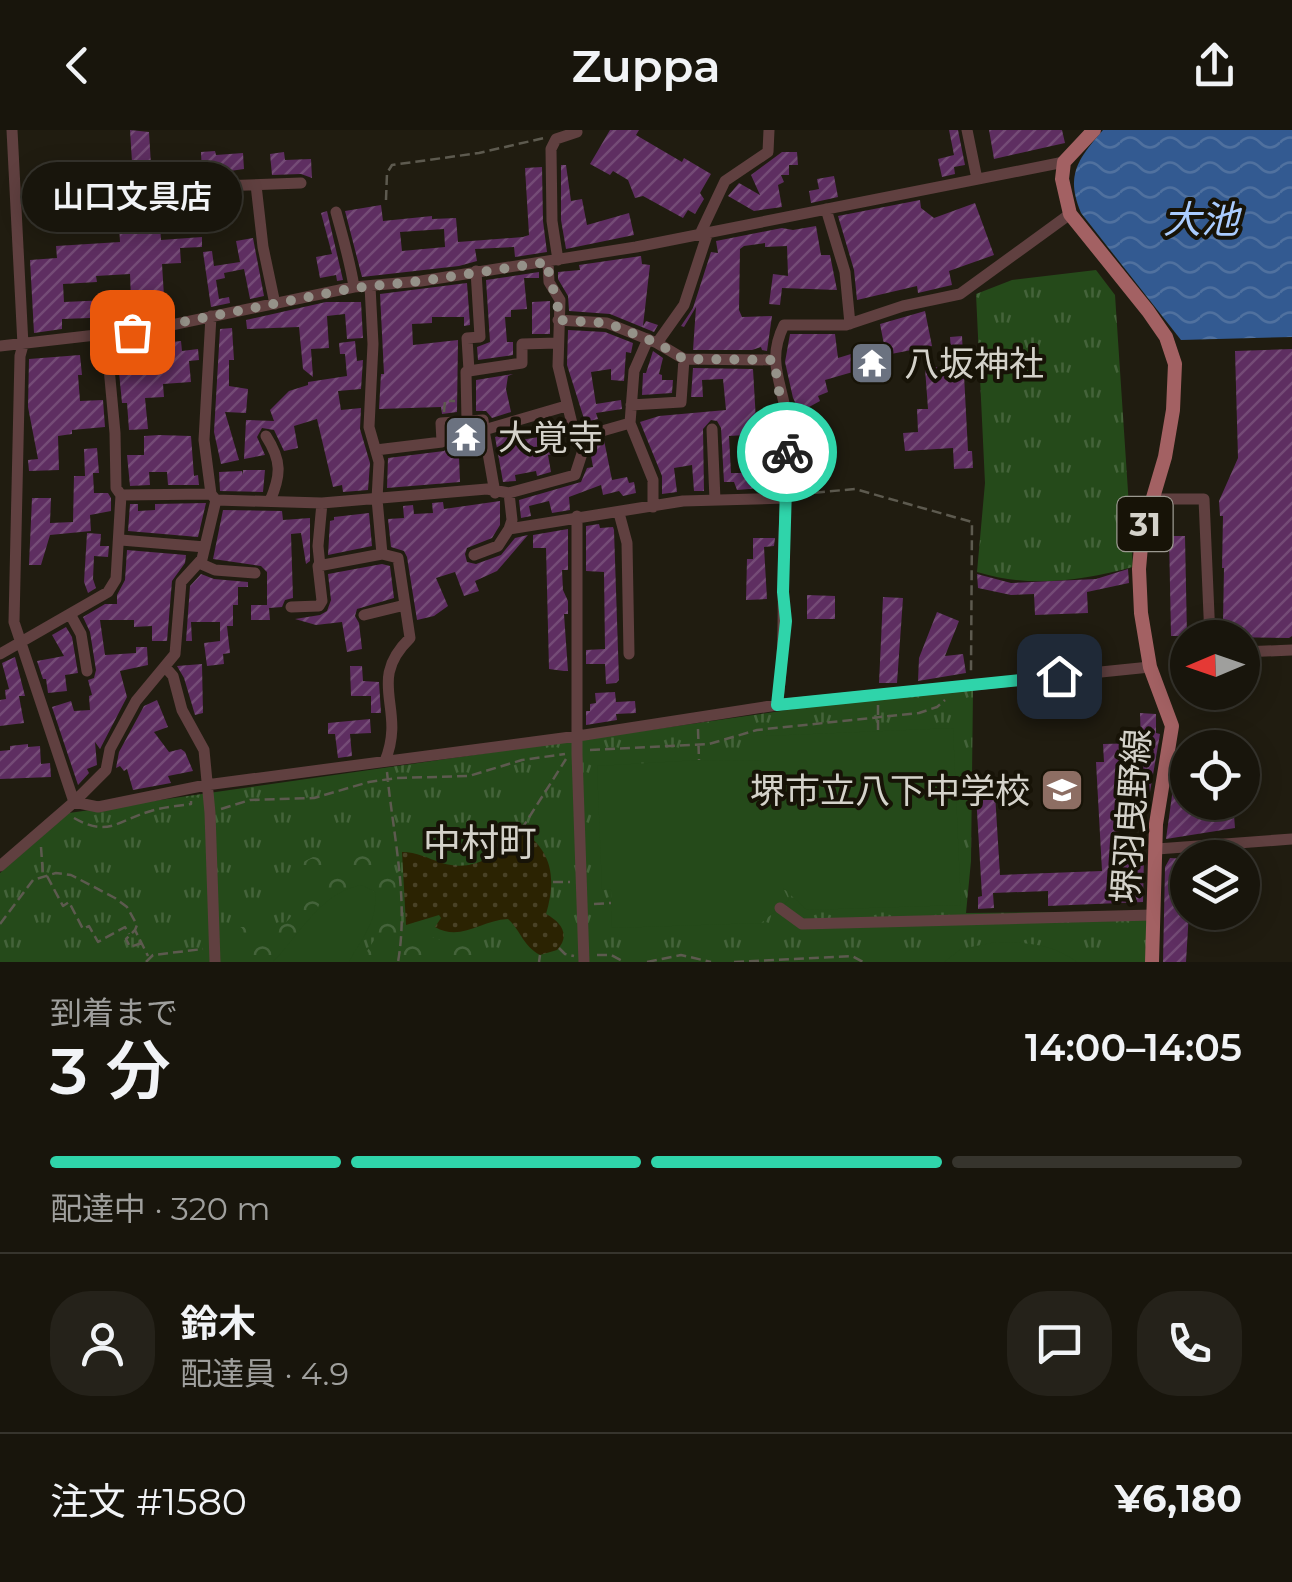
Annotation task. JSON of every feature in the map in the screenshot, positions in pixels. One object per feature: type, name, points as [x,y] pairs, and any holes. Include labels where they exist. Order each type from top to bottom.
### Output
[{"type":"main road","points":[[1070,214],[1062,179],[1064,162],[1087,133]]},
{"type":"main road","name":"堺羽曳野線","points":[[1070,214],[1148,311],[1166,337],[1175,364],[1165,457],[1142,536],[1139,569],[1140,614],[1150,667],[1172,726],[1156,824],[1152,962]]},
{"type":"street","points":[[12,130],[23,345],[14,622],[72,809]]},
{"type":"street","points":[[653,508],[652,480],[630,423],[634,371],[652,341],[684,305],[704,233],[725,182],[768,152],[769,130]]},
{"type":"street","points":[[967,130],[977,179]]},
{"type":"street","points":[[577,132],[556,139],[551,149],[553,261],[548,282],[560,300],[558,366],[576,436],[630,423]]},
{"type":"street","points":[[0,346],[106,335],[354,288],[553,261],[1064,162]]},
{"type":"street","points":[[204,184],[301,183]]},
{"type":"street","points":[[256,185],[275,304]]},
{"type":"street","points":[[826,210],[846,272],[850,324]]},
{"type":"street","points":[[336,212],[348,248],[354,288]]},
{"type":"street","points":[[777,705],[786,621],[783,592],[787,420],[775,360],[777,339],[784,326],[850,324],[903,306],[960,294],[1070,214]]},
{"type":"street","points":[[466,421],[467,338],[480,337],[476,271]]},
{"type":"street","points":[[370,286],[373,344],[368,428],[376,450],[382,554]]},
{"type":"street","points":[[0,866],[72,809],[106,770],[110,749],[136,700],[175,654],[181,582],[199,563],[213,497],[204,440],[211,316]]},
{"type":"street","points":[[558,320],[607,323],[684,359],[775,360]]},
{"type":"street","points":[[0,654],[108,592],[116,580],[121,495],[116,488],[106,335]]},
{"type":"street","points":[[469,371],[522,363],[522,344],[558,343]]},
{"type":"street","points":[[631,405],[681,402],[684,359]]},
{"type":"street","points":[[376,450],[442,442],[441,423],[466,421],[484,425],[566,406]]},
{"type":"street","points":[[474,555],[498,546],[512,520],[484,425]]},
{"type":"street","points":[[712,429],[715,500]]},
{"type":"street","points":[[121,495],[322,504],[486,489],[502,493],[574,475],[588,435]]},
{"type":"street","points":[[266,436],[277,453],[281,474],[270,502]]},
{"type":"street","points":[[510,529],[683,501],[786,496]]},
{"type":"street","points":[[1152,500],[1204,498],[1209,620]]},
{"type":"street","points":[[291,607],[318,606],[322,600],[318,546],[322,504]]},
{"type":"street","points":[[619,513],[627,543],[626,650]]},
{"type":"street","points":[[578,516],[577,750],[584,962]]},
{"type":"street","points":[[121,540],[205,547]]},
{"type":"street","points":[[320,566],[382,554],[398,558],[410,638],[387,668],[394,720],[386,761]]},
{"type":"street","points":[[199,563],[215,570],[254,573]]},
{"type":"street","points":[[364,615],[405,605]]},
{"type":"street","points":[[70,614],[80,634],[87,670]]},
{"type":"street","points":[[0,618],[14,622]]},
{"type":"street","points":[[1260,651],[1292,650]]},
{"type":"street","points":[[72,809],[206,786],[777,705],[1150,667]]},
{"type":"street","points":[[166,668],[173,676],[182,710],[204,750],[216,962]]},
{"type":"street","points":[[1157,848],[1292,840]]},
{"type":"street","points":[[780,908],[802,924],[1153,915]]},
{"type":"path","points":[[386,200],[392,165],[528,140],[556,139]]},
{"type":"path","points":[[441,412],[445,412],[444,401],[466,400]]},
{"type":"path","points":[[577,750],[699,745],[757,730],[928,711],[966,684],[972,522],[855,490],[786,496]]},
{"type":"path","points":[[877,694],[878,733]]},
{"type":"path","points":[[697,718],[699,760]]},
{"type":"path","points":[[210,812],[250,800],[314,798],[369,782],[469,776],[522,760],[569,754],[522,830]]},
{"type":"path","points":[[386,761],[402,922],[398,962]]},
{"type":"path","points":[[72,809],[84,823],[109,828],[149,811],[191,804]]},
{"type":"path","points":[[42,840],[45,875],[63,906],[69,902],[83,929],[89,926],[98,942],[125,927],[129,934],[127,945],[135,948],[142,944]]},
{"type":"path","points":[[0,924],[25,888],[45,875],[71,875],[115,898],[133,914],[147,960],[215,948]]},
{"type":"path","points":[[552,882],[582,882]]},
{"type":"path","points":[[582,905],[612,904]]},
{"type":"path","points":[[129,934],[136,930]]},
{"type":"path","points":[[539,962],[540,955]]},
{"type":"path","points":[[647,962],[681,955],[711,962]]},
{"type":"path","points":[[734,962],[852,956],[862,962]]},
{"type":"green space","points":[[1096,270],[1115,295],[1133,567],[1055,581],[1016,580],[977,572],[985,483],[976,294],[1012,280]]},
{"type":"green space","points":[[973,690],[971,861],[966,913],[1147,911],[1146,962],[0,962],[0,873],[69,813],[879,697]]},
{"type":"green space","points":[[953,728],[961,905],[807,910],[783,888],[789,900],[761,923],[612,928],[611,890],[602,889],[597,766],[766,761],[766,736]]},
{"type":"green space","points":[[357,854],[387,856],[394,862],[397,913],[405,933],[421,932],[439,940],[456,937],[469,942],[475,962],[360,962],[378,934],[374,918],[379,904],[374,898],[376,892],[362,884],[324,893],[314,917],[284,950],[268,957],[241,956],[237,962],[224,962],[223,946],[238,927],[249,932],[281,926],[292,916],[300,905],[297,876],[301,863],[313,857],[337,860]]},
{"type":"green space","points":[[362,885],[375,892],[374,912],[349,962],[273,962],[323,905]]},
{"type":"green space","points":[[996,942],[1038,945],[1077,962],[944,962],[961,949]]},
{"type":"sand","points":[[519,828],[539,846],[549,865],[551,888],[546,914],[560,925],[564,934],[557,950],[540,955],[508,919],[454,932],[435,927],[439,915],[406,925],[402,852],[454,865],[476,863],[504,846]]},
{"type":"water","name":"大池","points":[[1103,130],[1292,130],[1292,337],[1181,340],[1081,213],[1076,200],[1077,168]]},
{"type":"building","points":[[130,130],[149,132],[161,240],[202,237],[202,247],[180,248],[181,263],[162,264],[164,296],[155,297],[154,319],[102,317],[103,322],[90,323],[90,318],[62,319],[62,329],[34,333],[30,260],[57,258],[56,246],[120,242],[118,208],[112,208],[133,178]],"holes":[[[130,274],[131,299],[64,302],[63,284],[97,282],[96,276]]]},
{"type":"building","points":[[610,130],[639,130],[636,135],[711,174],[700,193],[704,199],[695,214],[688,210],[683,218],[643,196],[635,198],[628,180],[590,164]]},
{"type":"building","points":[[949,130],[958,130],[965,165],[954,167],[955,174],[942,177],[938,159],[954,155]]},
{"type":"building","points":[[989,130],[1062,130],[1065,143],[994,159]]},
{"type":"building","points":[[215,151],[216,155],[243,153],[244,169],[202,175],[201,152]]},
{"type":"building","points":[[284,152],[285,160],[311,159],[312,178],[301,174],[272,175],[270,154]]},
{"type":"building","points":[[782,152],[797,152],[798,165],[789,165],[789,175],[781,175],[784,182],[778,185],[782,207],[754,211],[728,196],[739,183],[760,195],[751,175]]},
{"type":"building","points":[[561,165],[566,165],[571,201],[582,199],[587,225],[629,213],[634,235],[566,249],[561,220]]},
{"type":"building","points":[[542,167],[547,252],[515,257],[514,247],[475,249],[477,261],[459,266],[362,277],[345,211],[381,205],[383,221],[456,218],[458,242],[523,237],[529,235],[525,168]],"holes":[[[444,229],[445,247],[402,251],[400,232]]]},
{"type":"building","points":[[834,176],[838,197],[811,203],[809,191],[819,189],[817,179]]},
{"type":"building","points":[[920,200],[921,208],[934,218],[975,203],[994,255],[949,271],[952,285],[918,293],[917,286],[857,300],[854,270],[838,216]]},
{"type":"building","points":[[327,211],[343,280],[337,281],[336,275],[320,278],[316,257],[332,254],[321,213]]},
{"type":"building","points":[[816,226],[821,255],[830,255],[837,290],[782,288],[780,305],[769,304],[773,274],[788,276],[787,246],[744,246],[740,249],[739,310],[742,317],[772,316],[767,351],[761,347],[693,350],[696,307],[681,326],[693,308],[711,252],[718,253],[716,241],[782,228]]},
{"type":"building","points":[[253,238],[264,296],[250,299],[244,269],[224,273],[225,278],[216,280],[219,299],[229,297],[230,303],[211,307],[203,252],[212,251],[214,266],[240,262],[236,241]]},
{"type":"building","points":[[641,256],[642,264],[650,265],[643,326],[646,321],[658,325],[654,332],[610,314],[569,311],[568,296],[558,272]]},
{"type":"building","points":[[539,272],[539,278],[524,278],[527,309],[511,310],[511,317],[505,317],[507,342],[513,342],[513,355],[478,360],[477,347],[490,342],[486,280]]},
{"type":"building","points":[[467,283],[470,325],[464,326],[464,317],[432,317],[432,323],[412,324],[413,345],[458,340],[457,412],[442,414],[441,407],[379,409],[384,374],[380,294]]},
{"type":"building","points":[[550,301],[550,334],[532,334],[532,302]]},
{"type":"building","points":[[326,302],[361,302],[363,338],[347,339],[345,314],[327,316],[329,348],[311,349],[313,377],[303,369],[299,327],[247,329],[246,320]]},
{"type":"building","points":[[925,311],[932,346],[886,355],[880,324]]},
{"type":"building","points":[[232,328],[234,360],[229,360],[229,386],[248,389],[246,413],[225,412],[239,460],[221,464],[214,432],[220,329]]},
{"type":"building","points":[[568,330],[605,332],[633,343],[631,353],[626,352],[624,381],[611,380],[611,369],[591,372],[596,404],[621,400],[622,409],[596,413],[598,419],[585,422],[567,365]]},
{"type":"building","points":[[790,334],[835,334],[838,358],[864,350],[865,356],[875,354],[877,365],[825,380],[828,392],[800,412],[785,362]]},
{"type":"building","points":[[962,336],[968,451],[972,451],[973,468],[954,469],[953,448],[905,451],[903,433],[918,432],[917,409],[928,409],[925,368],[952,366],[950,337]]},
{"type":"building","points":[[141,339],[142,353],[172,349],[171,342],[181,341],[182,351],[198,349],[199,360],[189,361],[191,382],[163,384],[164,397],[145,398],[148,429],[129,430],[116,342]]},
{"type":"building","points":[[355,341],[357,361],[363,360],[361,389],[338,391],[341,410],[361,408],[360,429],[370,463],[368,490],[343,492],[342,485],[333,487],[317,419],[294,426],[298,448],[284,451],[274,430],[262,428],[257,437],[265,455],[244,459],[246,420],[274,421],[270,410],[289,391],[308,382],[347,376],[345,354],[340,354],[339,343]]},
{"type":"building","points":[[1292,349],[1289,638],[1260,638],[1260,620],[1223,620],[1223,516],[1219,501],[1238,458],[1235,351]]},
{"type":"building","points":[[653,351],[663,358],[659,374],[662,380],[673,380],[672,393],[642,395],[643,373]]},
{"type":"building","points":[[80,355],[80,401],[103,400],[105,427],[72,430],[72,434],[58,436],[59,470],[29,471],[28,460],[38,459],[28,407],[29,359]]},
{"type":"building","points":[[693,368],[753,369],[756,421],[763,421],[763,434],[729,436],[731,473],[772,473],[772,487],[737,490],[734,482],[724,482],[721,428],[711,420],[703,429],[704,491],[694,491],[692,465],[674,468],[677,492],[662,494],[662,476],[640,422],[659,416],[726,410],[723,379],[702,380],[703,397],[691,397]]},
{"type":"building","points":[[513,374],[508,376],[506,389],[511,412],[492,418],[486,411],[476,411],[476,380]]},
{"type":"building","points":[[552,420],[554,454],[548,455],[551,472],[515,475],[516,481],[503,482],[495,437],[520,430],[521,440],[539,437],[536,424]]},
{"type":"building","points":[[475,430],[479,457],[459,457],[460,482],[387,488],[388,458],[444,451],[451,445],[451,432]]},
{"type":"building","points":[[144,436],[191,436],[194,476],[198,475],[199,485],[168,485],[167,472],[149,472],[150,485],[130,486],[127,455],[144,455]]},
{"type":"building","points":[[604,440],[612,480],[627,477],[629,483],[634,482],[636,493],[623,496],[619,491],[603,495],[601,485],[569,497],[570,510],[552,513],[549,501],[529,506],[531,516],[521,518],[519,500],[581,482],[587,468],[593,467],[595,443]]},
{"type":"building","points":[[97,448],[99,473],[93,473],[94,493],[108,493],[111,511],[90,515],[91,531],[50,535],[41,565],[29,565],[32,498],[51,498],[50,523],[73,522],[74,476],[85,476],[84,449]]},
{"type":"building","points":[[243,470],[265,470],[263,492],[220,491],[219,472],[242,471],[243,475]]},
{"type":"building","points":[[500,501],[500,525],[492,538],[467,548],[467,562],[476,564],[501,555],[515,538],[528,535],[497,571],[475,581],[479,591],[464,596],[455,572],[436,578],[448,606],[434,616],[417,620],[407,557],[404,551],[391,547],[388,519],[404,518],[403,506],[413,505],[414,514],[433,513],[432,503],[443,502],[444,509]]},
{"type":"building","points":[[206,503],[198,537],[128,531],[130,504],[138,504],[138,511],[155,510],[155,504]]},
{"type":"building","points":[[223,510],[282,511],[283,520],[310,518],[310,561],[306,564],[301,533],[291,534],[293,598],[285,600],[282,607],[269,608],[270,620],[251,620],[251,605],[267,605],[267,572],[261,566],[213,559]]},
{"type":"building","points":[[369,513],[372,546],[328,555],[330,521],[334,517]]},
{"type":"building","points":[[599,524],[600,528],[614,530],[619,680],[606,684],[605,664],[586,664],[586,650],[605,649],[604,572],[586,571],[586,526]]},
{"type":"building","points":[[568,529],[568,570],[562,570],[568,601],[568,614],[564,614],[568,671],[564,671],[549,669],[546,548],[533,548],[533,535]]},
{"type":"building","points":[[87,533],[101,534],[100,546],[109,546],[108,557],[94,556],[96,588],[88,593],[84,582]]},
{"type":"building","points":[[1169,536],[1185,536],[1187,620],[1171,620]]},
{"type":"building","points":[[753,538],[775,538],[774,546],[764,547],[767,599],[746,600],[747,559],[753,559]]},
{"type":"building","points":[[127,550],[186,555],[185,563],[172,581],[167,641],[152,641],[152,626],[134,627],[134,620],[100,620],[105,655],[136,653],[136,647],[147,647],[148,665],[120,671],[127,697],[100,749],[95,742],[97,765],[87,769],[89,773],[78,785],[52,707],[71,701],[74,711],[90,710],[88,680],[94,678],[96,670],[90,632],[83,617],[105,604],[117,604],[125,580]]},
{"type":"building","points":[[382,564],[390,566],[394,598],[357,609],[362,649],[347,652],[342,622],[316,625],[295,619],[327,611],[331,600],[328,574]]},
{"type":"building","points":[[1128,569],[1129,583],[1087,592],[1088,613],[1035,615],[1034,594],[1011,595],[978,588],[977,574],[1011,583],[1096,579]]},
{"type":"building","points":[[201,574],[248,582],[248,587],[238,587],[233,626],[227,626],[230,653],[223,654],[224,664],[207,666],[204,643],[220,641],[220,622],[191,622],[192,641],[186,641],[190,586]]},
{"type":"building","points":[[807,595],[835,596],[835,619],[807,619]]},
{"type":"building","points":[[883,597],[903,598],[897,683],[879,683]]},
{"type":"building","points":[[937,612],[959,621],[945,656],[963,654],[966,673],[918,681],[919,658]]},
{"type":"building","points":[[66,627],[72,637],[78,673],[65,675],[67,691],[48,693],[37,661],[64,656],[52,635]]},
{"type":"building","points":[[15,657],[25,696],[19,696],[24,723],[0,726],[0,700],[6,699],[5,690],[9,689],[2,663]]},
{"type":"building","points":[[202,664],[203,713],[195,715],[177,666]]},
{"type":"building","points":[[350,666],[362,666],[363,681],[379,682],[381,713],[371,713],[371,696],[351,696]]},
{"type":"building","points":[[615,692],[616,702],[635,701],[636,713],[616,714],[617,720],[586,725],[586,711],[596,703],[595,693]]},
{"type":"building","points":[[157,700],[168,727],[154,732],[169,752],[185,752],[193,771],[168,776],[171,783],[133,790],[127,769],[116,768],[119,752],[144,706]]},
{"type":"building","points":[[1140,713],[1156,714],[1156,733],[1160,734],[1146,815],[1119,818],[1120,855],[1144,855],[1143,902],[1048,906],[1048,891],[993,893],[994,908],[978,909],[978,897],[982,896],[975,778],[994,777],[1000,875],[1102,871],[1096,762],[1104,762],[1103,744],[1141,743]]},
{"type":"building","points":[[370,719],[371,733],[350,734],[352,756],[338,758],[335,734],[328,734],[328,723]]},
{"type":"building","points":[[28,744],[40,746],[41,764],[50,763],[51,777],[0,779],[0,751]]},
{"type":"building","points":[[1170,810],[1170,820],[1234,820],[1235,828],[1166,839]]},
{"type":"building","points":[[1170,858],[1170,930],[1188,930],[1186,962],[1163,962],[1165,867]]},
{"type":"way so far","points":[[132,332],[354,288],[548,262],[548,282],[560,300],[558,320],[607,323],[657,343],[684,359],[775,360],[787,420],[787,452]]},
{"type":"place","name":"山口文具店","points":[[132,332]]},
{"type":"place","name":"八坂神社","points":[[872,363]]},
{"type":"place","name":"大覚寺","points":[[466,437]]},
{"type":"place","name":"堺市立八下中学校","points":[[1062,790]]},
{"type":"district","name":"中村町","points":[[480,842]]},
{"type":"route","points":[[787,452],[783,592],[786,621],[777,705],[1059,676]]}]
